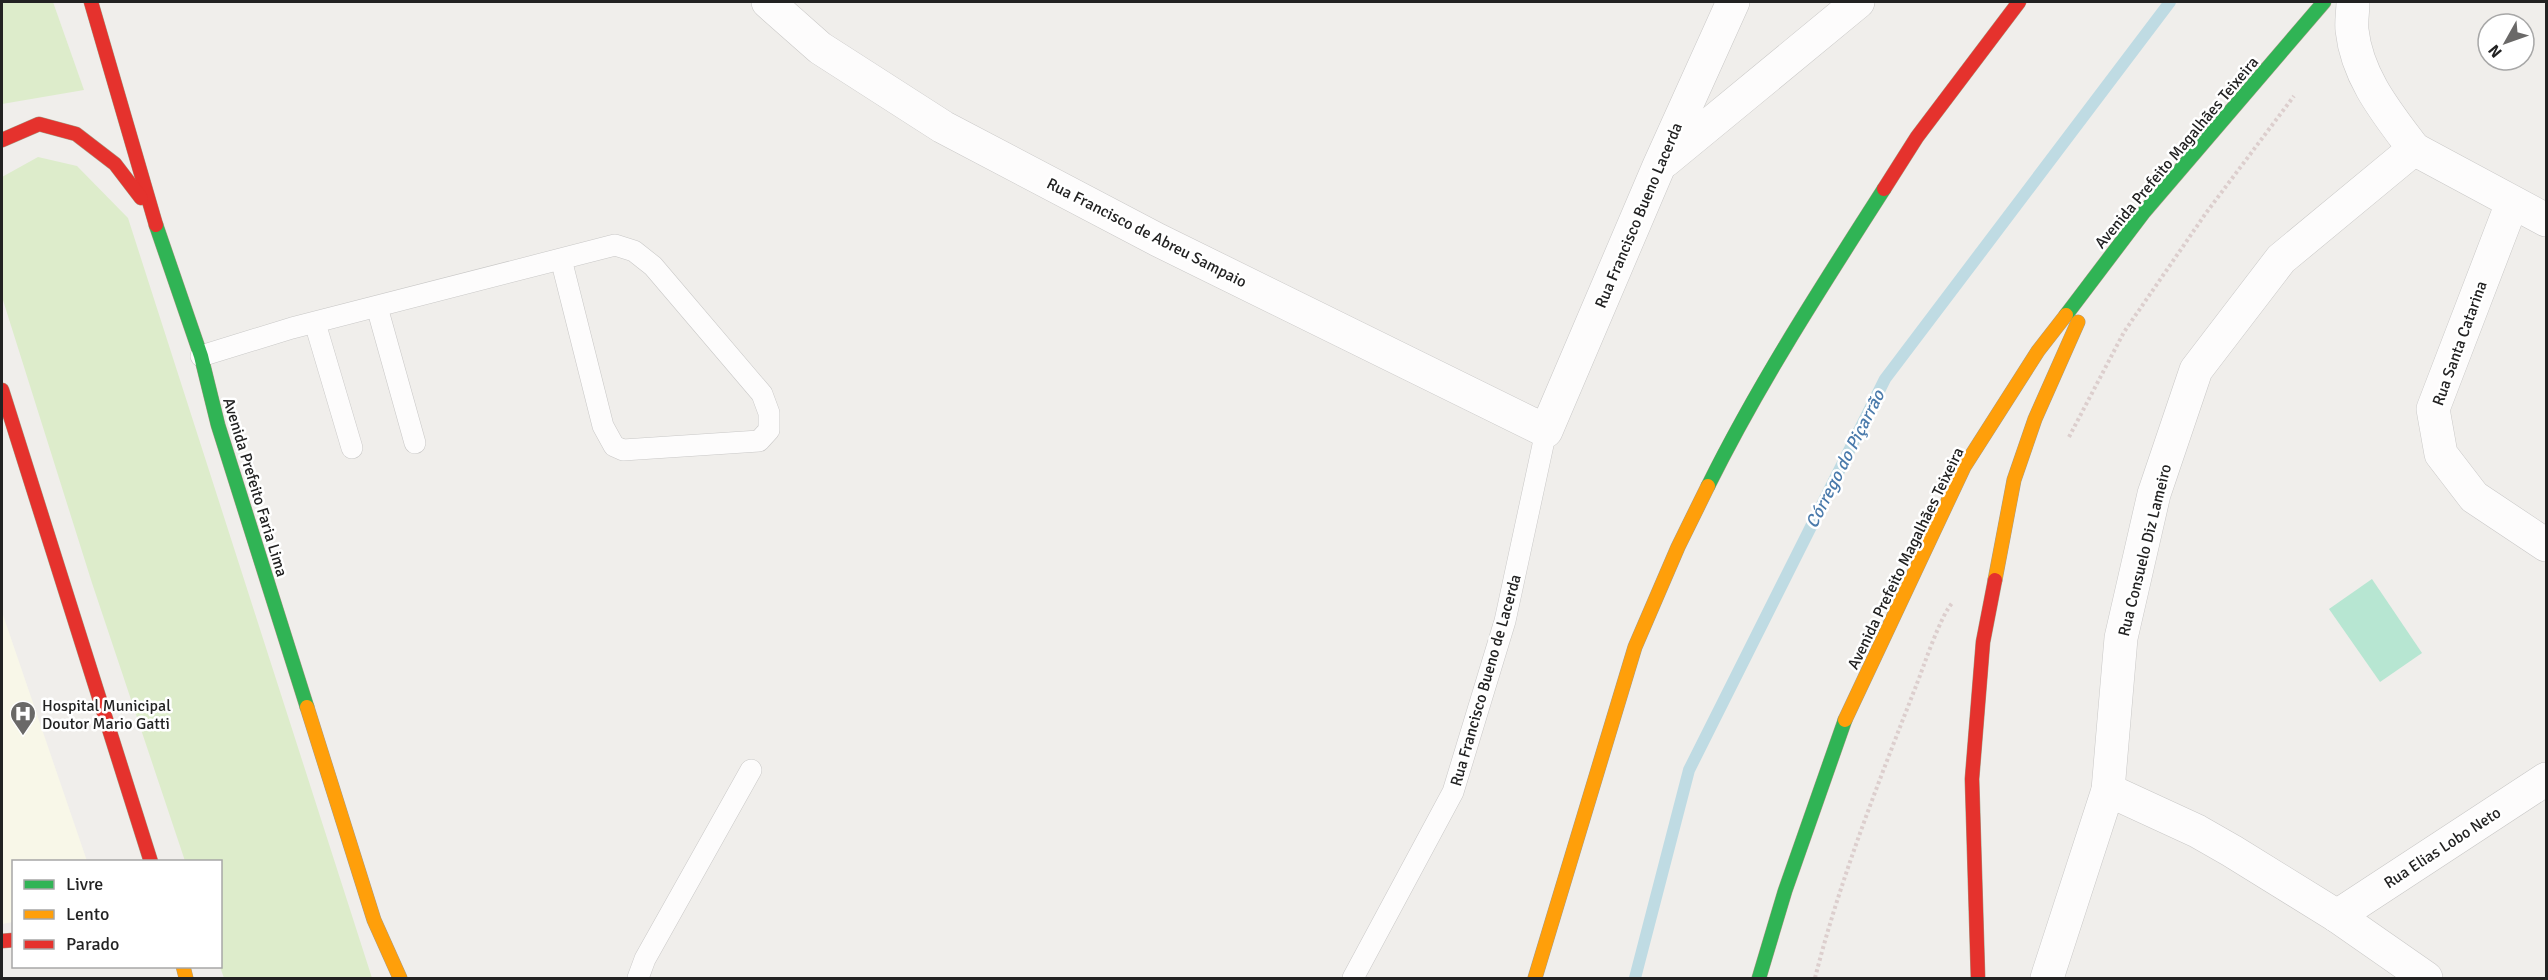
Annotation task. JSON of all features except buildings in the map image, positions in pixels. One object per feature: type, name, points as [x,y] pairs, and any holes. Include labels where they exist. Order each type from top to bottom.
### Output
[{"type":"main road","name":"Avenida Prefeito Faria Lima","points":[[91,2],[151,211],[201,356],[218,425],[374,920],[400,978]]},
{"type":"main road","points":[[1535,978],[1635,647],[1678,547],[1725,452],[1789,338],[1917,137],[2019,2]]},
{"type":"main road","name":"Avenida Prefeito Magalhães Teixeira","points":[[1759,978],[1785,891],[1847,714],[1965,467],[2038,351],[2144,212],[2324,2]]},
{"type":"main road","points":[[2,140],[39,124],[76,134],[115,164],[151,211]]},
{"type":"main road","points":[[1978,978],[1972,779],[1983,642],[1999,555],[2014,480],[2035,420],[2060,360],[2112,254]]},
{"type":"main road","points":[[2,390],[151,860]]},
{"type":"main road","points":[[134,852],[140,822]]},
{"type":"street","name":"Rua Francisco de Abreu Sampaio","points":[[768,2],[820,48],[944,127],[1158,240],[1546,431]]},
{"type":"street","name":"Rua Francisco Bueno Lacerda","points":[[1546,431],[1659,166],[1733,2]]},
{"type":"street","points":[[1659,166],[1858,2]]},
{"type":"street","points":[[2353,2],[2351,29],[2361,68],[2379,104],[2414,149],[2547,220]]},
{"type":"street","name":"Rua Consuelo Diz Lameiro","points":[[2047,978],[2108,790],[2121,638],[2154,494],[2196,370],[2281,259],[2414,149]]},
{"type":"street","name":"Rua Santa Catarina","points":[[2512,203],[2433,408],[2441,454],[2474,497],[2547,545]]},
{"type":"street","name":"Rua Elias Lobo Neto","points":[[2337,916],[2547,779]]},
{"type":"street","points":[[2108,790],[2197,831],[2337,916],[2426,978]]},
{"type":"lane","points":[[201,356],[315,323],[377,307],[561,259],[615,245],[634,251],[653,266],[762,394],[770,413],[769,430],[759,441],[623,450],[614,446],[603,426],[561,259]]},
{"type":"lane","points":[[377,307],[415,443]]},
{"type":"lane","points":[[315,323],[352,448]]},
{"type":"lane","name":"Rua Francisco Bueno de Lacerda","points":[[1353,978],[1453,792],[1505,621],[1546,431]]},
{"type":"lane","points":[[638,978],[645,959],[751,770]]},
{"type":"path","points":[[2066,444],[2124,332],[2206,213],[2298,91]]},
{"type":"path","points":[[1815,978],[1824,941],[1883,771],[1938,632],[1950,605],[1958,597]]},
{"type":"shaded area","name":"Hospital Municipal Doutor Mario Gatti","points":[[2,612],[87,860],[12,860],[12,922],[2,924]]},
{"type":"green space","points":[[2,2],[53,2],[84,90],[2,104]]},
{"type":"green space","points":[[38,157],[77,166],[128,218],[372,978],[224,978],[220,968],[222,860],[185,860],[92,583],[2,297],[2,177]]},
{"type":"green space","points":[[2372,579],[2422,653],[2380,682],[2329,609]]},
{"type":"waterway","name":"Córrego do Piçarrão","points":[[1635,978],[1689,770],[1885,379],[2170,2]]},
{"type":"traffic: fast","points":[[2066,315],[2144,212],[2324,2]]},
{"type":"traffic: fast","points":[[1708,486],[1770,372],[1884,189]]},
{"type":"traffic: fast","points":[[156,225],[201,356],[218,425],[307,707]]},
{"type":"traffic: fast","points":[[1759,978],[1785,891],[1845,720]]},
{"type":"traffic: slow","points":[[1845,720],[1964,467],[2038,351],[2066,315]]},
{"type":"traffic: slow","points":[[1995,580],[2014,480],[2035,419],[2078,322]]},
{"type":"traffic: slow","points":[[1535,978],[1635,647],[1678,547],[1708,486]]},
{"type":"traffic: slow","points":[[307,707],[374,920],[400,978]]},
{"type":"traffic: slow","points":[[184,968],[186,978]]},
{"type":"traffic: jam","points":[[91,2],[156,225]]},
{"type":"traffic: jam","points":[[1884,189],[1917,137],[2019,2]]},
{"type":"traffic: jam","points":[[2,140],[39,124],[76,134],[115,164],[141,198]]},
{"type":"traffic: jam","points":[[2,390],[150,860]]},
{"type":"traffic: jam","points":[[1978,978],[1972,779],[1983,642],[1995,580]]},
{"type":"traffic: jam","points":[[2,941],[12,940]]},
{"type":"place","name":"Hospital Municipal Doutor Mario Gatti","points":[[23,737]]}]
